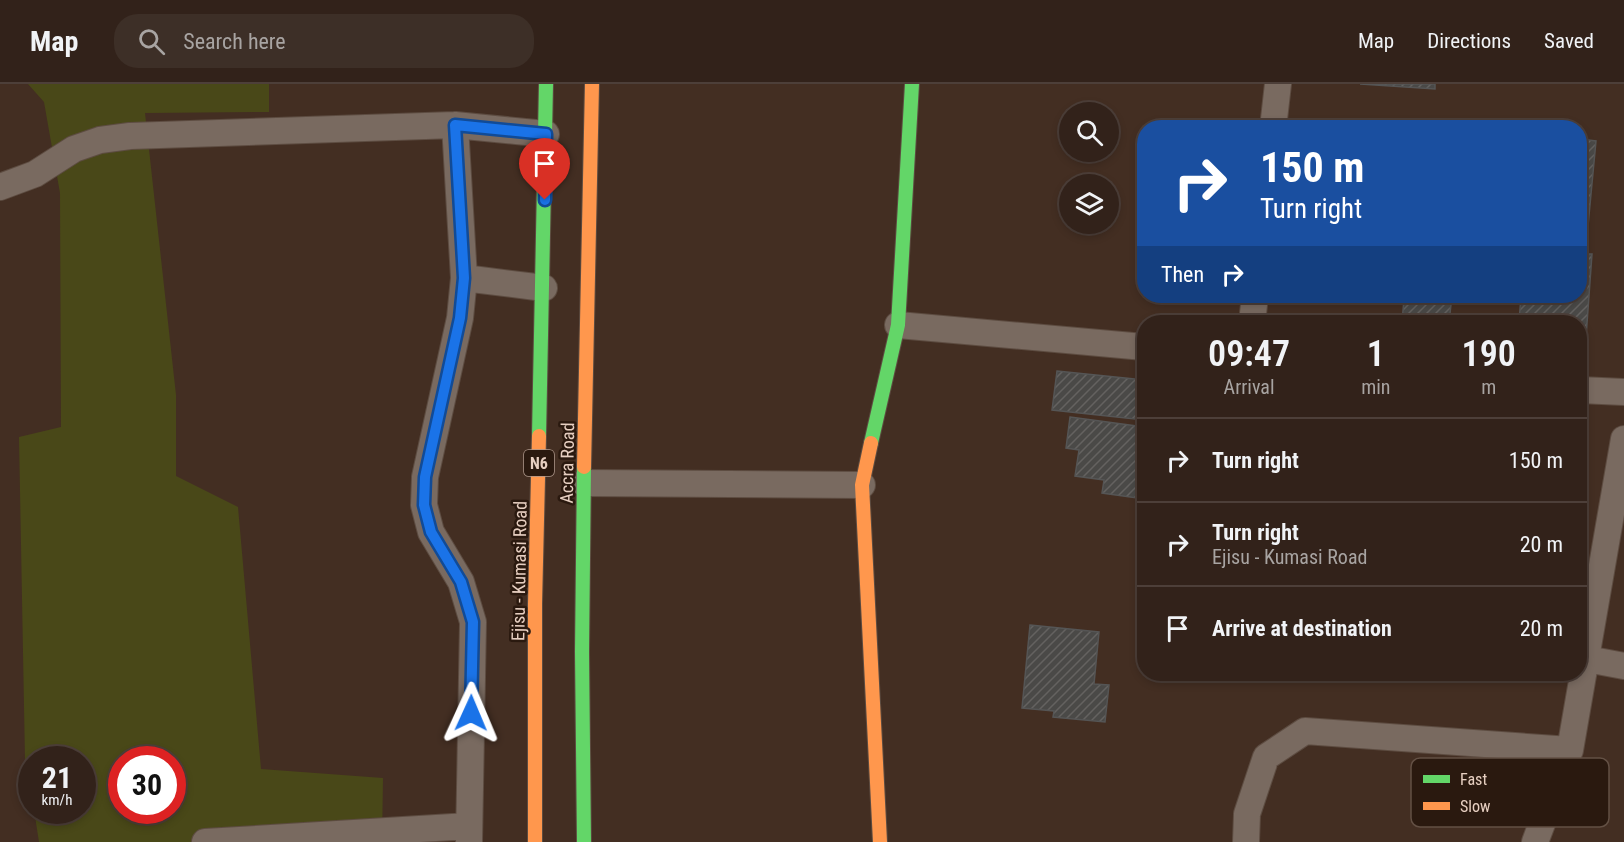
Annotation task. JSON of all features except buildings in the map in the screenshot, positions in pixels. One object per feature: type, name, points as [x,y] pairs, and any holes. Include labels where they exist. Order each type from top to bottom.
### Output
[{"type":"main road","name":"Ejisu - Kumasi Road","points":[[535,842],[536,572],[544,288],[546,84]]},
{"type":"main road","name":"Accra Road","points":[[584,842],[582,767],[584,483],[592,84]]},
{"type":"main road","points":[[880,842],[862,485],[898,324],[912,84]]},
{"type":"street","points":[[1274,120],[1278,84]]},
{"type":"street","points":[[205,842],[469,834],[473,622],[461,582],[431,532],[424,505],[425,477],[460,318],[464,278],[455,125]]},
{"type":"street","points":[[0,187],[35,174],[74,149],[100,140],[130,136],[455,125],[546,134]]},
{"type":"street","points":[[464,278],[544,288]]},
{"type":"street","points":[[898,324],[1137,346]]},
{"type":"street","points":[[1587,390],[1624,392]]},
{"type":"street","points":[[1624,439],[1587,659],[1624,666]]},
{"type":"street","points":[[584,483],[862,485]]},
{"type":"street","points":[[1567,758],[1583,681]]},
{"type":"street","points":[[1246,842],[1247,814],[1266,757],[1305,730],[1570,750]]},
{"type":"street","points":[[1535,842],[1541,827]]},
{"type":"shaded area","points":[[28,84],[269,84],[269,112],[145,113],[176,395],[176,476],[238,507],[261,769],[383,778],[382,842],[39,842],[36,824],[96,824],[96,746],[25,746],[19,437],[61,427],[60,193],[44,102]]},
{"type":"traffic: fast","points":[[539,436],[546,84]]},
{"type":"traffic: fast","points":[[871,443],[898,325],[912,84]]},
{"type":"traffic: fast","points":[[584,467],[582,652],[584,842]]},
{"type":"traffic: slow","points":[[584,467],[592,84]]},
{"type":"traffic: slow","points":[[535,842],[535,604],[539,436]]},
{"type":"traffic: slow","points":[[871,443],[862,485],[880,842]]},
{"type":"route","points":[[471,713],[473,622],[461,582],[431,532],[424,505],[425,477],[460,318],[464,278],[455,125],[546,134],[545,200]]}]
